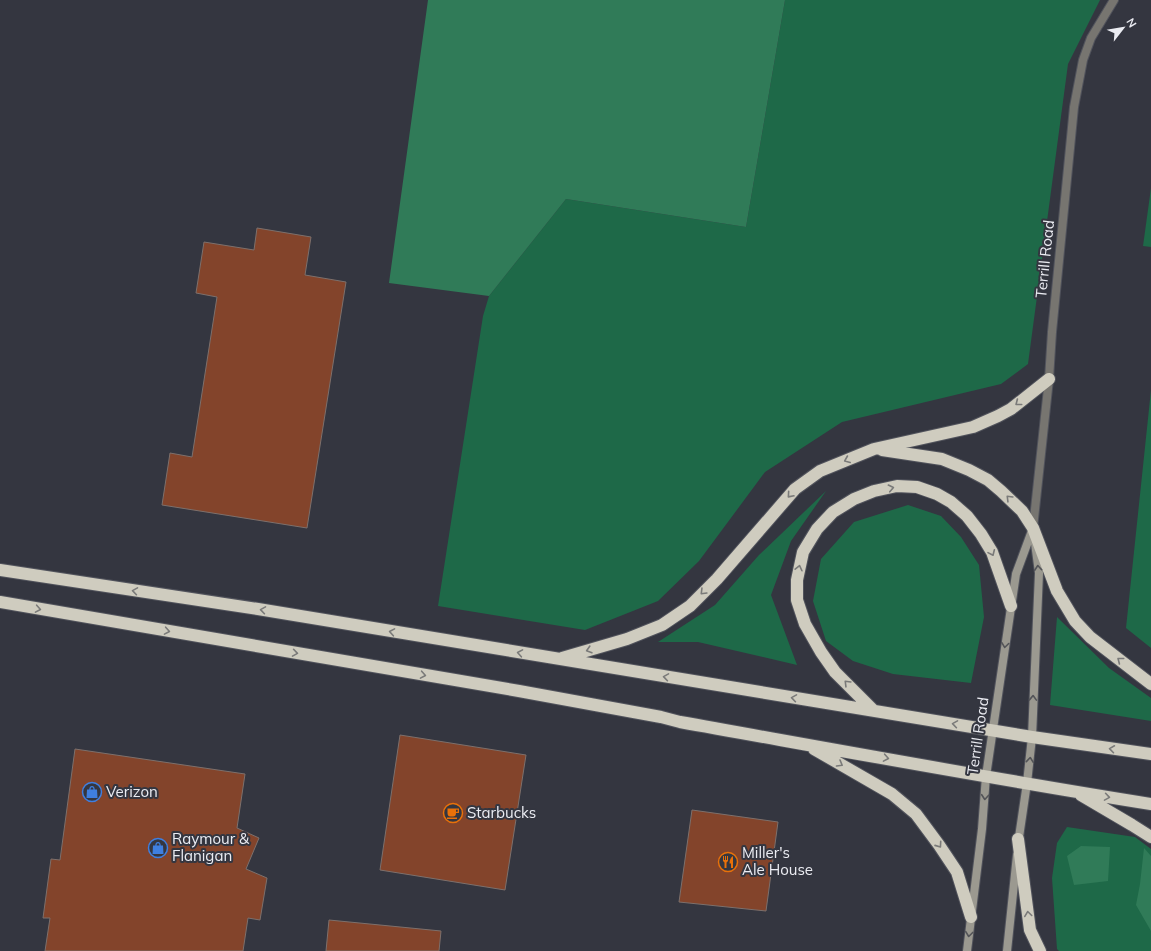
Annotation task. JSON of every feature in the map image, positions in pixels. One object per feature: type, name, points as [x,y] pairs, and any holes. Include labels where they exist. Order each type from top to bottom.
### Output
[{"type":"highway","points":[[558,660],[628,639],[662,625],[690,606],[717,578],[795,490],[820,471],[874,449],[973,427],[1011,409],[1049,379]]},
{"type":"highway","points":[[874,449],[942,459],[969,470],[988,480],[1001,491],[1022,511],[1033,528],[1058,591],[1075,621],[1090,637],[1151,684]]},
{"type":"highway","points":[[874,711],[835,672],[821,652],[805,624],[797,600],[797,580],[803,552],[817,529],[833,512],[854,499],[874,491],[897,486],[917,487],[937,494],[952,502],[967,516],[981,534],[992,552],[1011,606]]},
{"type":"highway","points":[[0,570],[258,609],[558,660],[1032,737],[1151,754]]},
{"type":"highway","points":[[0,602],[519,691],[661,717],[680,722],[1074,792],[1151,804]]},
{"type":"highway","points":[[806,744],[892,794],[916,814],[957,872],[971,917]]},
{"type":"highway","points":[[1074,792],[1151,837]]},
{"type":"highway","points":[[1018,839],[1030,930],[1040,951]]},
{"type":"street","name":"Terrill Road","points":[[1007,951],[1018,839],[1027,783],[1032,737],[1039,573],[1033,528],[1049,379],[1052,332],[1074,107],[1084,60],[1091,38],[1114,0]]},
{"type":"street","name":"Terrill Road","points":[[967,951],[982,829],[986,776],[1011,606],[1016,574],[1033,528]]},
{"type":"green space","points":[[428,0],[785,0],[746,227],[566,199],[489,296],[389,283]]},
{"type":"green space","points":[[785,0],[1100,0],[1068,64],[1028,364],[1001,384],[842,422],[765,472],[699,561],[658,601],[585,630],[438,606],[483,316],[489,296],[566,199],[746,227]]},
{"type":"green space","points":[[1151,188],[1151,247],[1143,246]]},
{"type":"green space","points":[[1151,390],[1151,648],[1126,628]]},
{"type":"green space","points":[[826,491],[791,541],[771,595],[797,665],[698,642],[658,642],[715,605],[759,555]]},
{"type":"green space","points":[[908,505],[941,516],[961,537],[979,565],[984,617],[971,683],[893,674],[853,661],[826,641],[813,601],[821,559],[854,522]]},
{"type":"green space","points":[[1057,617],[1109,668],[1151,698],[1151,721],[1050,705]]},
{"type":"green space","points":[[1067,827],[1135,837],[1151,849],[1151,951],[1059,951],[1057,949],[1052,878],[1057,843]]},
{"type":"green space","points":[[1081,846],[1110,847],[1108,881],[1074,885],[1067,856]]},
{"type":"green space","points":[[1144,848],[1151,856],[1151,931],[1136,905]]},
{"type":"building","points":[[257,228],[311,237],[305,275],[346,282],[307,528],[162,505],[170,453],[192,457],[217,297],[196,293],[204,242],[254,250]]},
{"type":"building","name":"Starbucks","points":[[400,735],[526,755],[505,890],[380,870]]},
{"type":"building","name":"Raymour & Flanigan","points":[[75,749],[245,774],[237,828],[259,838],[246,869],[267,878],[260,920],[248,918],[243,951],[45,951],[50,918],[43,918],[51,859],[60,860]]},
{"type":"building","name":"Miller's Ale House","points":[[692,810],[778,822],[766,911],[679,902]]},
{"type":"building","points":[[329,920],[441,931],[439,951],[326,951]]},
{"type":"place","name":"Verizon","points":[[92,792]]},
{"type":"place","name":"Starbucks","points":[[453,813]]},
{"type":"place","name":"Raymour & Flanigan","points":[[158,848]]},
{"type":"place","name":"Miller's Ale House","points":[[728,862]]}]
